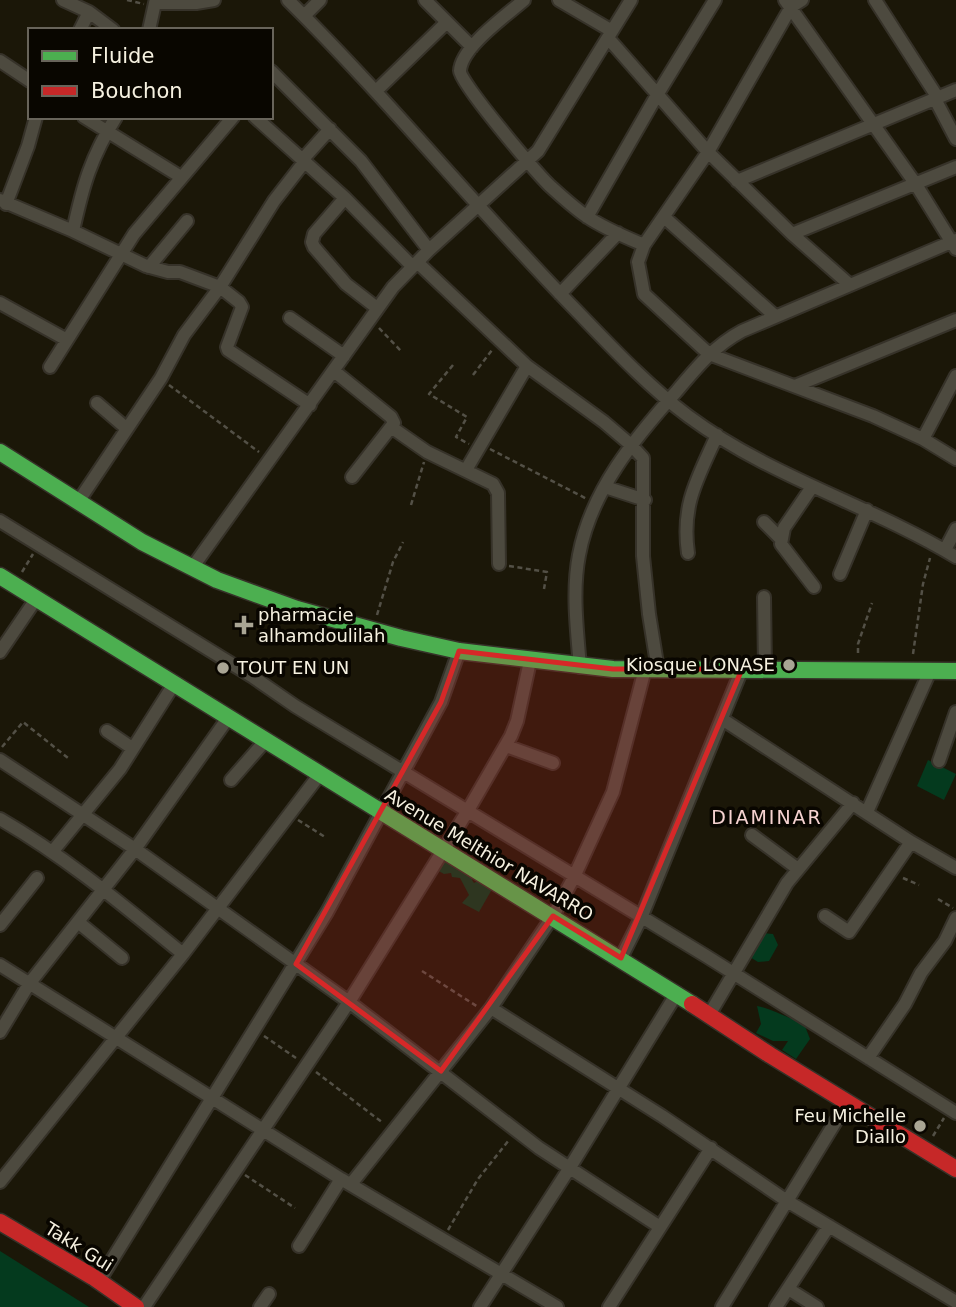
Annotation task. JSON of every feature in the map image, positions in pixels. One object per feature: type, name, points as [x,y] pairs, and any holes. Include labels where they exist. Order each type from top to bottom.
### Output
[{"type":"main road","points":[[0,452],[142,542],[192,568],[271,600],[373,630],[459,651],[580,667],[956,671]]},
{"type":"main road","name":"Avenue Melthior NAVARRO","points":[[7,580],[621,958],[847,1103],[956,1169]]},
{"type":"main road","name":"Takk Gui","points":[[0,1222],[99,1281],[136,1307]]},
{"type":"street","points":[[63,0],[89,12],[110,28]]},
{"type":"street","points":[[149,28],[151,2],[197,3],[214,0]]},
{"type":"street","points":[[288,0],[376,91],[560,294],[668,401],[717,435],[812,487],[867,510],[945,550],[956,529]]},
{"type":"street","points":[[304,16],[320,0]]},
{"type":"street","points":[[425,0],[472,47]]},
{"type":"street","points":[[524,0],[472,47],[462,63],[460,71],[463,80],[549,185],[587,217],[644,245]]},
{"type":"street","points":[[559,0],[610,35],[657,95],[708,152],[849,285]]},
{"type":"street","points":[[192,568],[377,307],[414,264],[530,161],[549,136],[631,0]]},
{"type":"street","points":[[587,217],[715,0]]},
{"type":"street","points":[[875,0],[937,98],[956,139]]},
{"type":"street","points":[[580,667],[576,572],[585,529],[605,486],[631,445],[709,354],[725,340],[775,316],[955,244],[793,2],[708,152],[644,245],[638,262],[644,294],[709,354],[873,416],[923,439],[956,459]]},
{"type":"street","points":[[81,28],[89,12]]},
{"type":"street","points":[[376,91],[447,22]]},
{"type":"street","points":[[0,61],[28,80]]},
{"type":"street","points":[[273,73],[371,174],[429,250]]},
{"type":"street","points":[[737,181],[956,90]]},
{"type":"street","points":[[35,119],[28,146],[3,202],[149,267],[180,272],[220,287],[242,307],[228,350],[310,405]]},
{"type":"street","points":[[87,119],[181,177]]},
{"type":"street","points":[[73,231],[86,174],[98,146],[115,119]]},
{"type":"street","points":[[50,367],[120,254],[229,119]]},
{"type":"street","points":[[257,119],[527,366],[631,445],[643,458],[643,556],[652,669],[613,792],[574,877],[552,916],[489,1011],[394,1132],[346,1182],[299,1246]]},
{"type":"street","points":[[78,502],[161,378],[184,335],[220,287],[274,201],[330,129]]},
{"type":"street","points":[[792,234],[956,167]]},
{"type":"street","points":[[345,198],[314,234],[312,242],[338,275],[377,307]]},
{"type":"street","points":[[664,217],[775,316]]},
{"type":"street","points":[[149,267],[187,221]]},
{"type":"street","points":[[560,294],[618,233]]},
{"type":"street","points":[[0,303],[67,340]]},
{"type":"street","points":[[290,318],[344,356]]},
{"type":"street","points":[[795,386],[956,320]]},
{"type":"street","points":[[466,470],[527,366]]},
{"type":"street","points":[[334,371],[391,417],[394,423],[352,477]]},
{"type":"street","points":[[923,439],[956,376]]},
{"type":"street","points":[[97,403],[126,428]]},
{"type":"street","points":[[391,427],[427,452],[488,480],[498,493],[499,564]]},
{"type":"street","points":[[688,553],[686,513],[717,435]]},
{"type":"street","points":[[605,486],[645,500]]},
{"type":"street","points":[[812,487],[784,528],[781,544],[814,587]]},
{"type":"street","points":[[840,574],[867,510]]},
{"type":"street","points":[[0,521],[953,1111]]},
{"type":"street","points":[[764,522],[781,539]]},
{"type":"street","points":[[764,597],[765,669]]},
{"type":"street","points":[[0,652],[36,598]]},
{"type":"street","points":[[99,1281],[327,912],[441,702],[459,651]]},
{"type":"street","points":[[144,1307],[349,1002],[467,812],[517,722],[530,661]]},
{"type":"street","points":[[621,958],[641,918],[742,669]]},
{"type":"street","points":[[867,813],[930,671]]},
{"type":"street","points":[[52,852],[120,769],[174,684]]},
{"type":"street","points":[[939,761],[956,712]]},
{"type":"street","points":[[0,1032],[29,984],[135,849],[228,718]]},
{"type":"street","points":[[722,719],[911,842],[954,863]]},
{"type":"street","points":[[107,732],[132,748]]},
{"type":"street","points":[[231,780],[266,740]]},
{"type":"street","points":[[506,746],[553,763]]},
{"type":"street","points":[[0,760],[135,849],[349,1002],[516,1131],[660,1227]]},
{"type":"street","points":[[0,1182],[183,954],[320,774]]},
{"type":"street","points":[[709,1015],[787,883],[853,803]]},
{"type":"street","points":[[0,819],[104,890],[183,954]]},
{"type":"street","points":[[752,835],[798,869]]},
{"type":"street","points":[[825,916],[849,932],[911,842]]},
{"type":"street","points":[[0,925],[37,878]]},
{"type":"street","points":[[868,1058],[905,1004],[926,966],[945,941],[956,918]]},
{"type":"street","points":[[78,922],[122,958]]},
{"type":"street","points":[[0,965],[346,1182],[557,1307]]},
{"type":"street","points":[[480,1307],[677,993]]},
{"type":"street","points":[[489,1011],[956,1305]]},
{"type":"street","points":[[722,1307],[847,1103]]},
{"type":"street","points":[[609,1307],[710,1148]]},
{"type":"street","points":[[776,1307],[790,1290],[829,1226]]},
{"type":"street","points":[[790,1290],[817,1307]]},
{"type":"street","points":[[260,1307],[269,1294]]},
{"type":"path","points":[[127,0],[143,4],[151,2]]},
{"type":"path","points":[[368,319],[401,351]]},
{"type":"path","points":[[473,375],[494,347]]},
{"type":"path","points":[[453,365],[429,394],[467,418],[456,437],[596,503]]},
{"type":"path","points":[[161,378],[271,460]]},
{"type":"path","points":[[411,505],[427,452]]},
{"type":"path","points":[[373,630],[393,562],[403,542]]},
{"type":"path","points":[[7,580],[39,545]]},
{"type":"path","points":[[912,670],[923,584],[945,550]]},
{"type":"path","points":[[499,564],[547,572],[544,589]]},
{"type":"path","points":[[858,669],[859,644],[872,603]]},
{"type":"path","points":[[0,750],[23,722],[68,758]]},
{"type":"path","points":[[290,814],[325,837]]},
{"type":"path","points":[[892,873],[919,885]]},
{"type":"path","points":[[938,899],[956,909]]},
{"type":"path","points":[[422,971],[489,1011]]},
{"type":"path","points":[[254,1029],[394,1132]]},
{"type":"path","points":[[924,1150],[953,1111]]},
{"type":"path","points":[[442,1238],[478,1179],[516,1131]]},
{"type":"path","points":[[236,1170],[296,1208]]},
{"type":"highlighted area","points":[[459,651],[613,669],[742,669],[621,958],[553,916],[441,1071],[296,964],[441,702]]},
{"type":"green space","points":[[928,760],[956,774],[944,800],[917,786]]},
{"type":"green space","points":[[443,856],[475,871],[472,880],[474,883],[484,877],[495,884],[479,912],[462,903],[469,895],[460,878],[435,869]]},
{"type":"green space","points":[[761,933],[773,934],[778,945],[769,961],[758,962],[745,954]]},
{"type":"green space","points":[[757,1006],[803,1021],[810,1039],[796,1059],[782,1050],[788,1041],[773,1041],[756,1033],[761,1024]]},
{"type":"green space","points":[[0,1251],[89,1307],[0,1307]]},
{"type":"traffic: fast","points":[[0,452],[142,542],[217,580],[297,609],[401,638],[459,651],[613,669],[956,671]]},
{"type":"traffic: fast","points":[[0,576],[692,1004]]},
{"type":"traffic: jam","points":[[692,1004],[956,1169]]},
{"type":"traffic: jam","points":[[0,1222],[93,1277],[136,1307]]},
{"type":"place","name":"pharmacie alhamdoulilah","points":[[244,625]]},
{"type":"place","name":"Kiosque LONASE","points":[[789,665]]},
{"type":"place","name":"TOUT EN UN","points":[[223,668]]},
{"type":"place","name":"Feu Michelle Diallo","points":[[920,1126]]},
{"type":"district","name":"DIAMINAR","points":[[767,817]]}]
